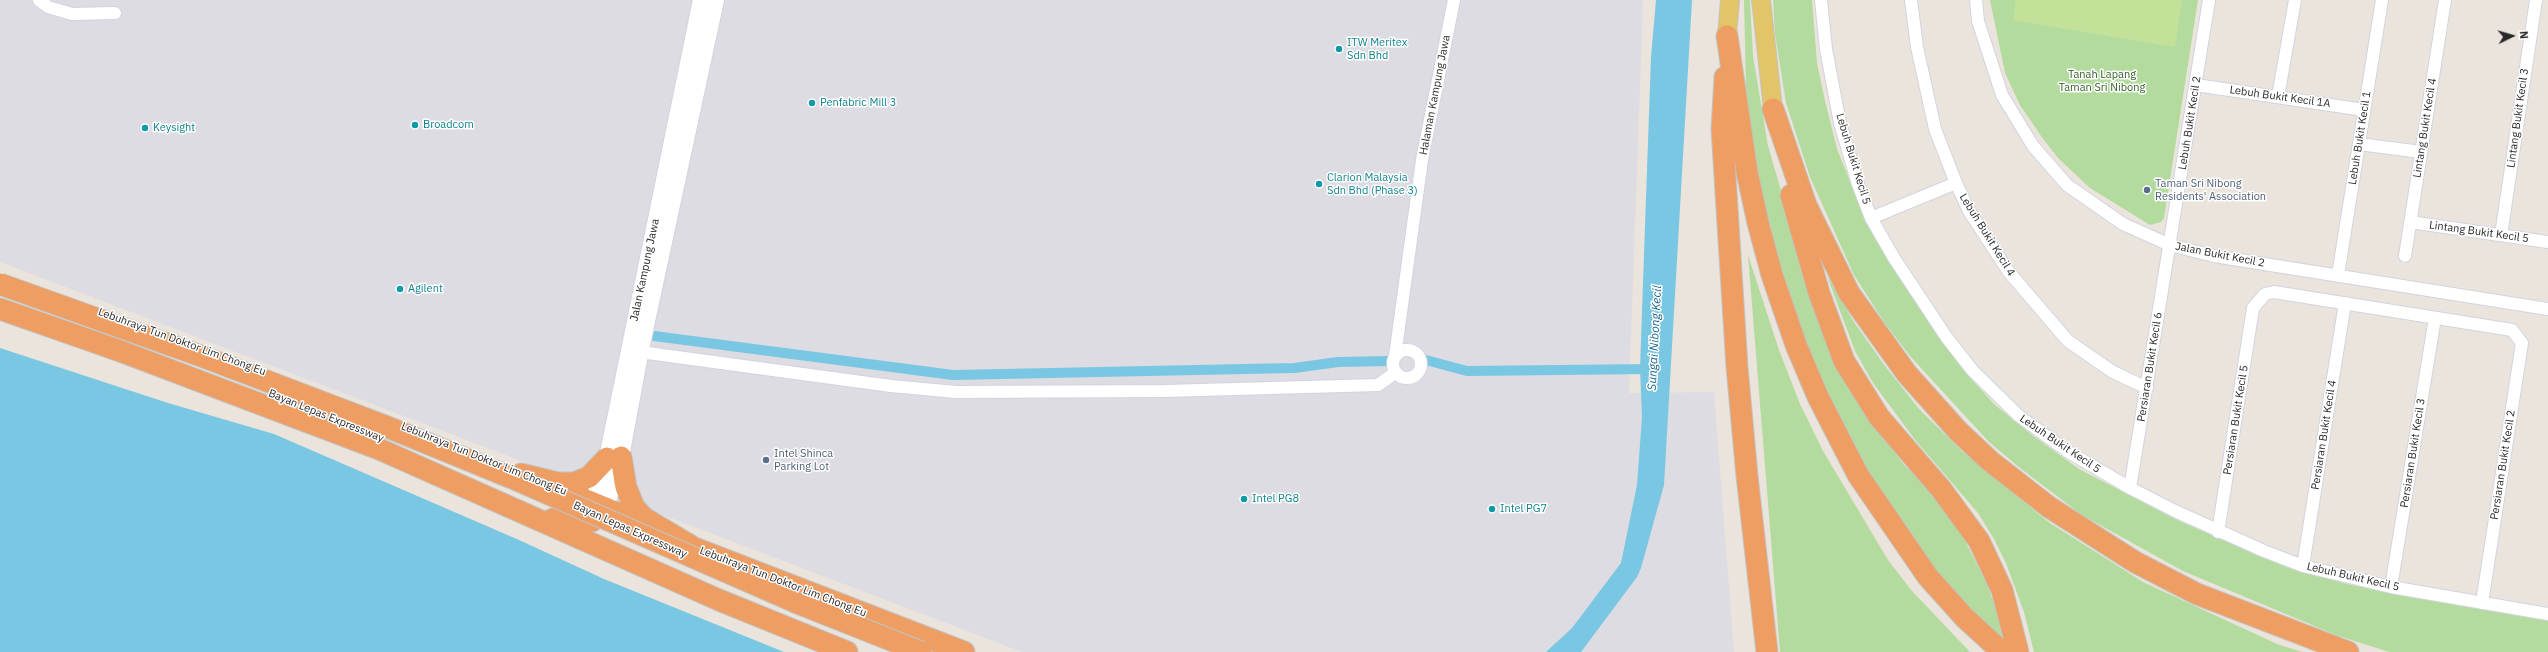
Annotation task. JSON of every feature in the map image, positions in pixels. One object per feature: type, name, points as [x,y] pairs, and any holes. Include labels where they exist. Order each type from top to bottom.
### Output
[{"type":"highway","points":[[1728,36],[1722,136],[1747,476],[1767,652]]},
{"type":"highway","points":[[1728,36],[1747,172],[1758,223],[1772,275],[1793,338],[1818,397],[1858,475],[1928,577],[1965,618],[2002,652]]},
{"type":"highway","points":[[1773,108],[1782,159],[1810,264],[1844,361],[1880,417],[1957,510],[1987,556],[2002,590],[2018,652]]},
{"type":"highway","points":[[1773,108],[1806,205],[1849,293],[1906,374],[1958,431],[1990,460],[2049,507],[2135,562],[2197,594],[2348,652]]},
{"type":"highway","name":"Lebuhraya Tun Doktor Lim Chong Eu","points":[[0,276],[143,327],[521,474],[600,505],[691,546],[964,652]]},
{"type":"highway","name":"Bayan Lepas Expressway","points":[[0,284],[201,356],[385,426],[519,481],[732,575],[921,652]]},
{"type":"highway","name":"Bayan Lepas Expressway","points":[[0,298],[216,373],[353,426],[571,518],[718,584],[889,652]]},
{"type":"highway","points":[[0,309],[297,416],[379,449],[475,492],[492,496],[560,521],[582,530],[719,600],[847,652]]},
{"type":"highway","points":[[521,474],[558,483],[574,483],[589,477],[614,458],[634,507],[644,518],[691,546]]},
{"type":"highway","points":[[582,530],[592,521],[600,505]]},
{"type":"main road","points":[[1728,36],[1730,0]]},
{"type":"main road","points":[[1761,0],[1773,108]]},
{"type":"street","points":[[39,0],[48,8],[72,14],[115,13]]},
{"type":"street","name":"Jalan Kampung Jawa","points":[[614,458],[701,0]]},
{"type":"street","name":"Jalan Kampung Jawa","points":[[600,505],[614,458],[640,352],[716,0]]},
{"type":"street","name":"Halaman Kampung Jawa","points":[[1395,356],[1422,160],[1454,0]]},
{"type":"street","name":"Lebuh Bukit Kecil 5","points":[[1821,0],[1826,49],[1840,123],[1858,184],[1871,218],[1894,258],[1947,338],[1993,393],[2042,434],[2130,488],[2218,532],[2303,566],[2391,587],[2548,614]]},
{"type":"street","name":"Lebuh Bukit Kecil 4","points":[[1911,0],[1917,47],[1929,106],[1956,183],[1969,210],[2008,271],[2056,329],[2076,348],[2095,361],[2147,388]]},
{"type":"street","name":"Jalan Bukit Kecil 2","points":[[1976,0],[1978,21],[2002,95],[2033,146],[2067,185],[2123,224],[2170,245],[2214,256],[2548,308]]},
{"type":"street","name":"Lebuh Bukit Kecil 2","points":[[2170,245],[2209,0]]},
{"type":"street","points":[[2278,97],[2295,0]]},
{"type":"street","name":"Lebuh Bukit Kecil 1","points":[[2338,275],[2382,0]]},
{"type":"street","name":"Lintang Bukit Kecil 4","points":[[2404,256],[2445,0]]},
{"type":"street","name":"Lintang Bukit Kecil 3","points":[[2501,235],[2536,0]]},
{"type":"street","name":"Lebuh Bukit Kecil 1A","points":[[2196,85],[2364,110]]},
{"type":"street","points":[[2359,144],[2421,152]]},
{"type":"street","points":[[1871,218],[1956,183]]},
{"type":"street","name":"Lintang Bukit Kecil 5","points":[[2410,222],[2548,242]]},
{"type":"street","name":"Persiaran Bukit Kecil 6","points":[[2130,488],[2170,245]]},
{"type":"street","name":"Persiaran Bukit Kecil 5","points":[[2218,532],[2253,308],[2266,294],[2274,292],[2345,304]]},
{"type":"street","points":[[2345,304],[2435,318]]},
{"type":"street","name":"Persiaran Bukit Kecil 4","points":[[2303,566],[2345,304]]},
{"type":"street","name":"Persiaran Bukit Kecil 2","points":[[2435,318],[2512,330],[2522,343],[2482,603]]},
{"type":"street","name":"Persiaran Bukit Kecil 3","points":[[2391,587],[2435,318]]},
{"type":"street","points":[[1410,350],[1420,357],[1422,364],[1419,372],[1412,378],[1403,378],[1395,373],[1393,368],[1395,356],[1400,351],[1410,350]]},
{"type":"street","points":[[640,352],[891,386],[956,392],[1165,391],[1378,386],[1395,373]]},
{"type":"shaded area","points":[[0,0],[1643,0],[1629,393],[1714,392],[1734,652],[1022,652],[0,262]]},
{"type":"green space","points":[[1744,0],[1750,0],[1753,56],[1768,146],[1823,335],[1837,369],[1859,406],[1905,466],[1922,482],[1959,529],[1987,584],[1996,609],[2005,651],[1946,589],[1850,446],[1803,337],[1770,237],[1751,142],[1746,89]]},
{"type":"green space","points":[[1773,0],[1812,0],[1817,63],[1825,101],[1837,149],[1867,223],[1887,259],[1933,328],[1964,371],[1995,405],[2032,435],[2079,469],[2181,522],[2291,569],[2351,585],[2548,620],[2548,652],[2389,652],[2336,635],[2183,571],[2082,515],[2020,468],[1989,442],[1910,356],[1884,322],[1854,275],[1810,177],[1786,103],[1775,34]]},
{"type":"green space","name":"Tanah Lapang Taman Sri Nibong","points":[[1990,0],[2198,0],[2164,218],[2161,222],[2150,225],[2090,188],[2058,158],[2041,136],[2020,105],[2005,73]]},
{"type":"green space","points":[[2016,0],[2182,0],[2175,47],[2013,20]]},
{"type":"green space","points":[[1748,255],[1779,350],[1800,404],[1823,451],[1888,560],[1912,591],[1970,652],[1780,652]]},
{"type":"green space","points":[[1827,276],[1854,322],[1885,366],[1920,410],[1964,453],[2050,523],[2143,582],[2277,644],[2302,652],[2034,652],[2024,612],[2006,563],[1994,539],[1978,513],[1916,441],[1873,383],[1855,351]]},
{"type":"water","name":"Sungai Nibong Kecil","points":[[1656,0],[1692,0],[1664,485],[1641,568],[1637,577],[1581,652],[1546,652],[1572,628],[1621,563],[1637,485],[1642,417],[1640,368],[1651,57]]},
{"type":"water","points":[[0,348],[168,403],[274,434],[519,540],[604,579],[784,652],[0,652]]},
{"type":"waterway","points":[[654,336],[953,375],[1294,368],[1338,362],[1391,361]]},
{"type":"waterway","name":"Sungai Nibong Kecil","points":[[1422,359],[1467,371],[1652,369]]},
{"type":"place","name":"ITW Meritex Sdn Bhd","points":[[1339,49]]},
{"type":"place","name":"Penfabric Mill 3","points":[[812,103]]},
{"type":"place","name":"Broadcom","points":[[415,125]]},
{"type":"place","name":"Keysight","points":[[145,128]]},
{"type":"place","name":"Clarion Malaysia Sdn Bhd (Phase 3)","points":[[1319,184]]},
{"type":"place","name":"Taman Sri Nibong Residents' Association","points":[[2147,190]]},
{"type":"place","name":"Agilent","points":[[400,289]]},
{"type":"place","name":"Intel Shinca Parking Lot","points":[[766,460]]},
{"type":"place","name":"Intel PG8","points":[[1244,499]]},
{"type":"place","name":"Intel PG7","points":[[1492,509]]}]
